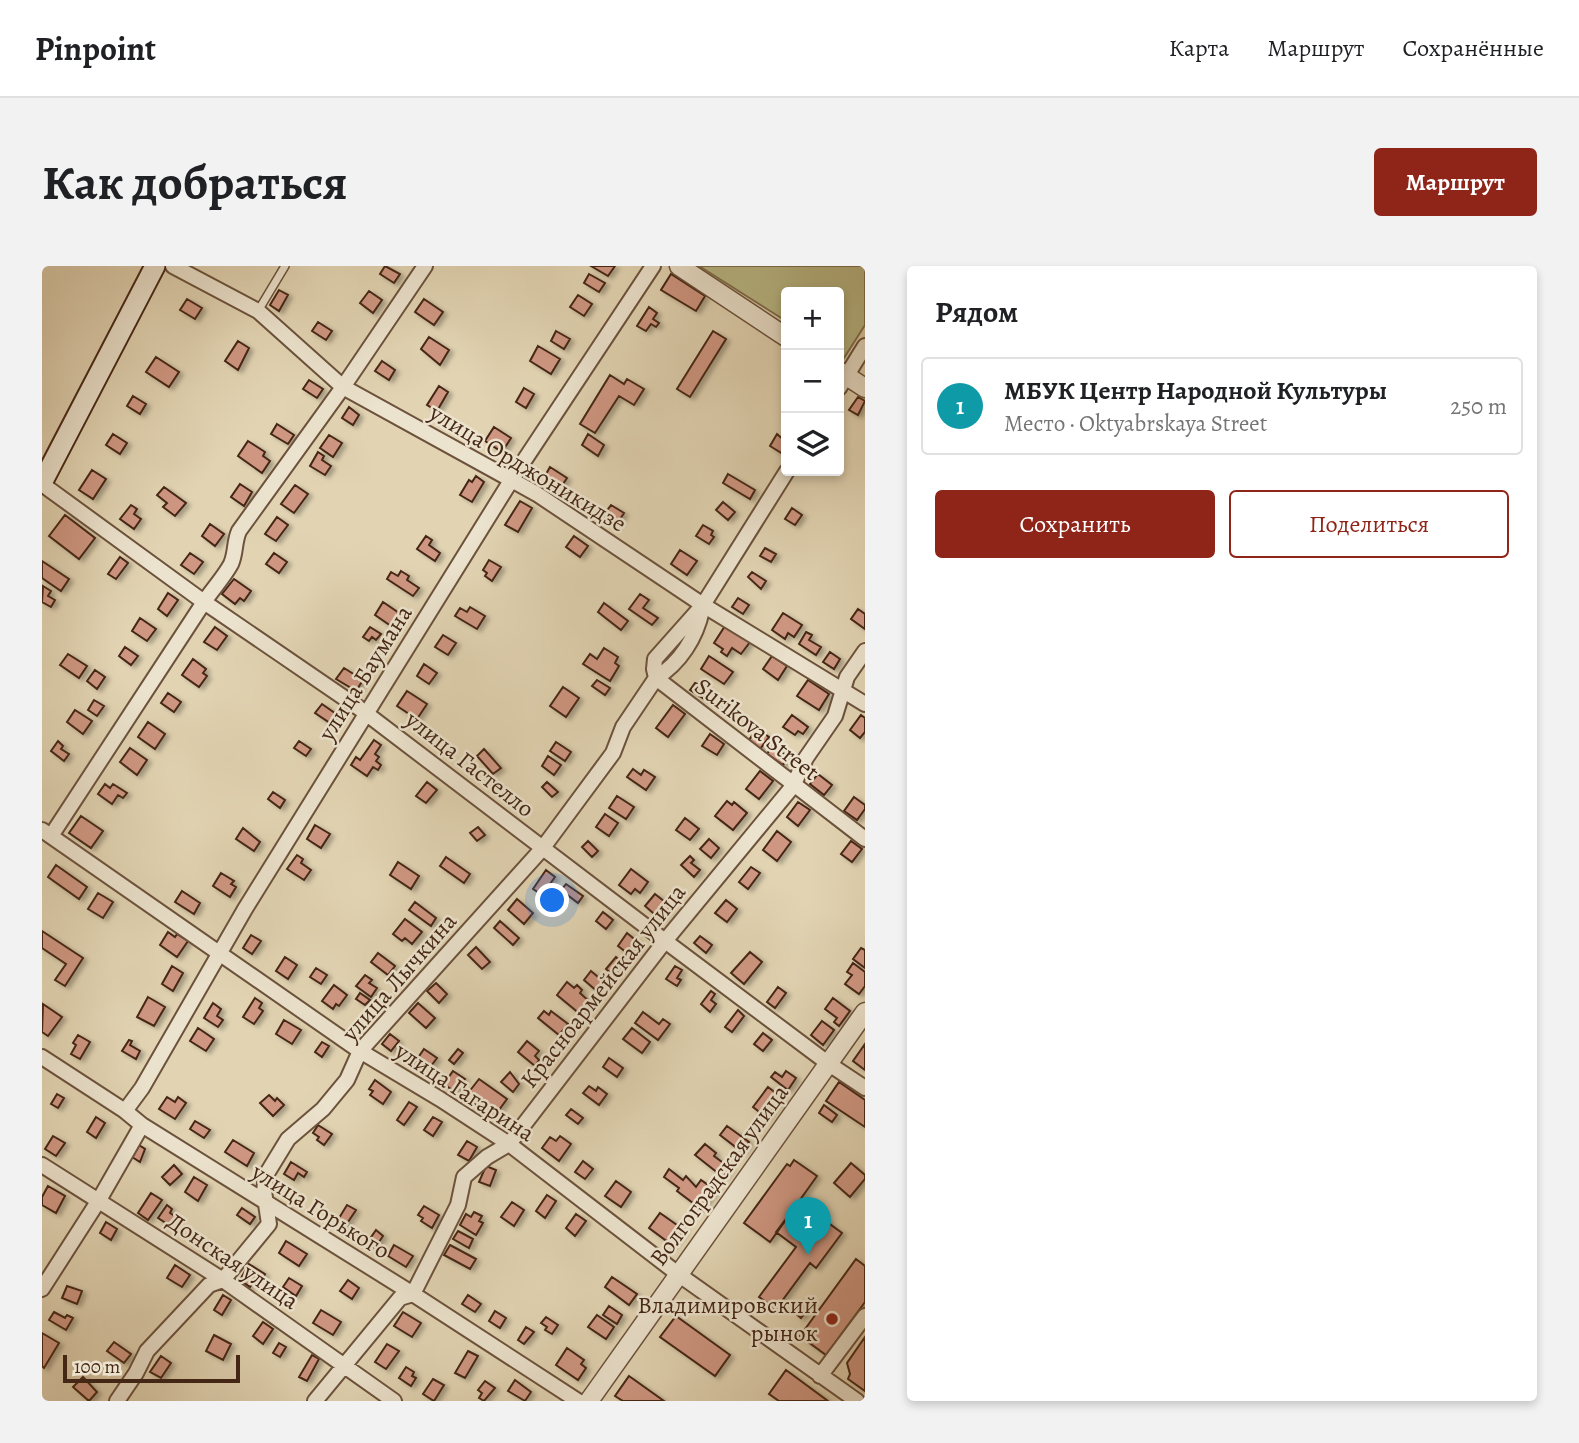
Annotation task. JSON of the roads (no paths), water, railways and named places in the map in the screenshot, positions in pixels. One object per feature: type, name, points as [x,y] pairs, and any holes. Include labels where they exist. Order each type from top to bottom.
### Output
[{"type":"main road","points":[[42,483],[155,266]]},
{"type":"street","name":"улица Орджоникидзе","points":[[173,266],[258,311],[343,387],[512,480],[703,605],[865,705]]},
{"type":"street","points":[[46,833],[231,565],[239,531],[343,387],[425,266]]},
{"type":"street","name":"улица Баумана","points":[[125,1111],[142,1088],[245,909],[512,480],[653,266]]},
{"type":"street","points":[[679,266],[781,334]]},
{"type":"street","points":[[844,375],[865,346]]},
{"type":"street","points":[[844,380],[865,388]]},
{"type":"street","name":"улица Лычкина","points":[[117,1401],[147,1351],[209,1285],[223,1280],[268,1224],[268,1206],[264,1191],[266,1175],[288,1139],[323,1109],[347,1080],[360,1051],[542,849],[613,753],[623,727],[656,678],[655,659],[703,605],[784,476]]},
{"type":"street","name":"улица Гастелло","points":[[42,483],[204,602],[366,714],[542,849],[829,1064],[865,1088]]},
{"type":"street","name":"Красноармейская улица","points":[[315,1401],[400,1298],[413,1294],[458,1205],[464,1177],[487,1157],[509,1144],[665,941],[793,786],[806,758],[835,716],[847,677],[865,651]]},
{"type":"street","name":"Surikova Street","points":[[656,678],[865,839]]},
{"type":"street","name":"улица Гагарина","points":[[46,833],[360,1051],[509,1144],[678,1274],[857,1401]]},
{"type":"street","name":"Волгоградская улица","points":[[589,1401],[865,1012]]},
{"type":"street","name":"улица Горького","points":[[42,1057],[268,1206],[413,1294],[578,1401]]},
{"type":"street","points":[[42,1289],[99,1200],[142,1125]]},
{"type":"street","name":"Донская улица","points":[[42,1165],[223,1280],[394,1401]]},
{"type":"street","points":[[820,1376],[865,1316]]},
{"type":"lane","points":[[258,311],[285,266]]},
{"type":"place","name":"МБУК Центр Народной Культуры","points":[[808,1255]]},
{"type":"place","name":"Владимировский рынок","points":[[832,1319]]}]
